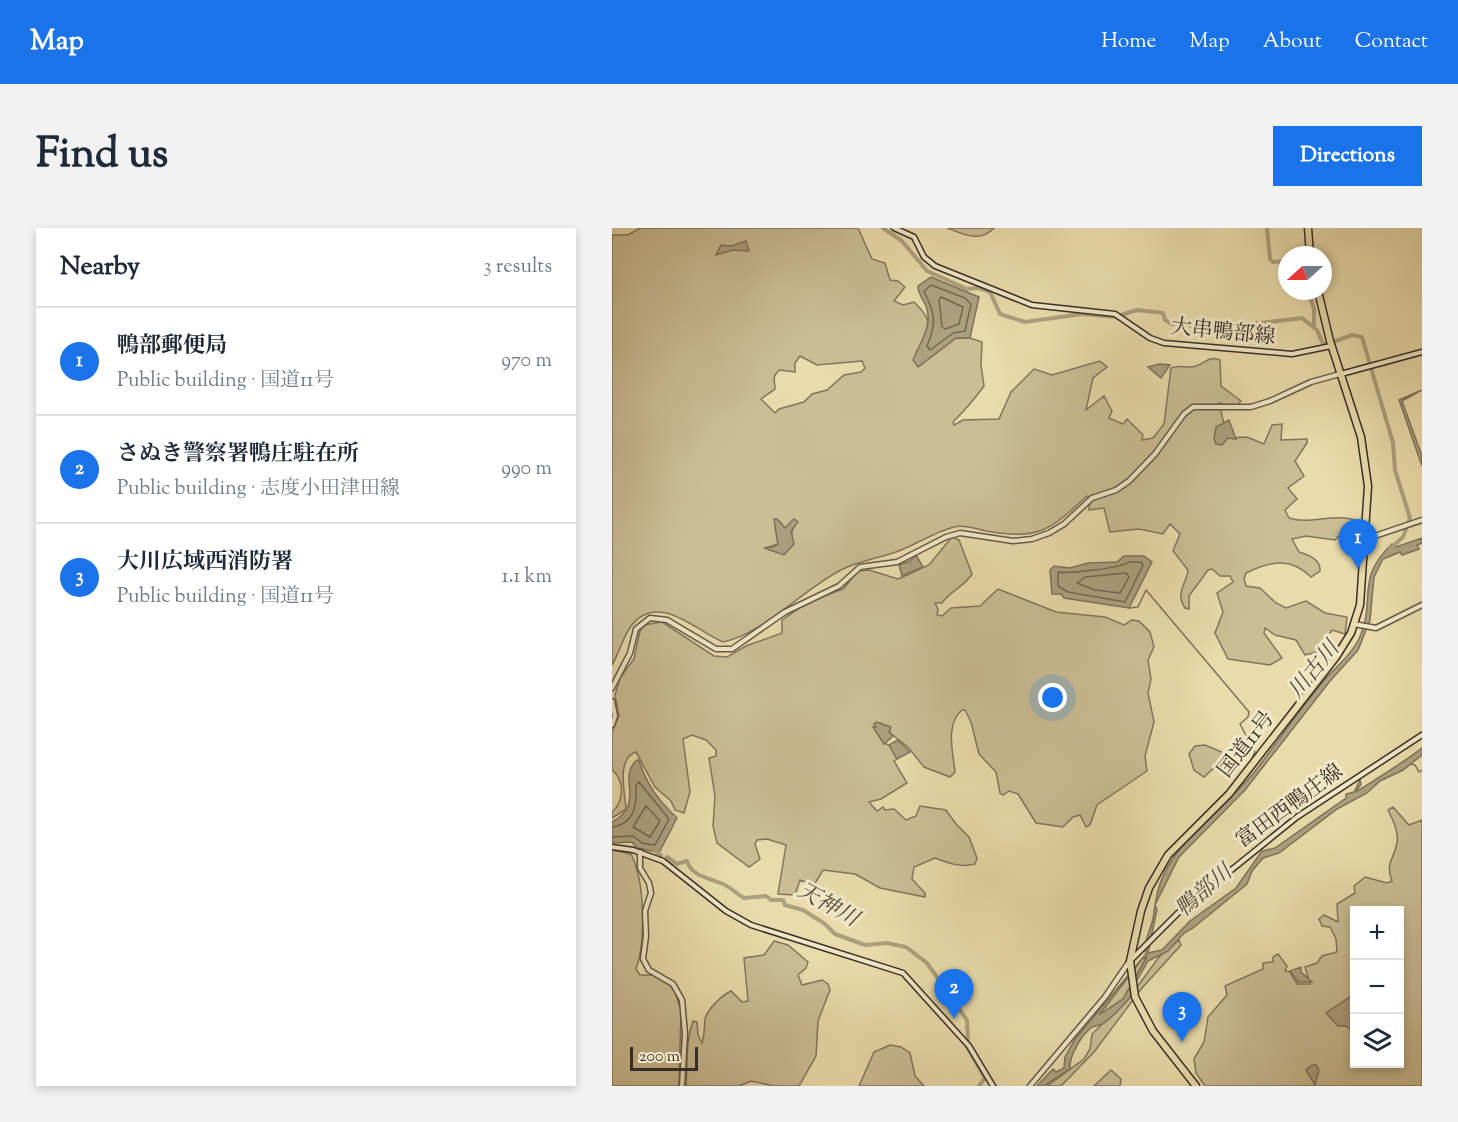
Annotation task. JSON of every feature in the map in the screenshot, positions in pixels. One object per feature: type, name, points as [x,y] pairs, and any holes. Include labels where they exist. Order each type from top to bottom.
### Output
[{"type":"highway","points":[[1308,228],[1309,246]]},
{"type":"highway","name":"国道11号","points":[[1196,1086],[1153,1031],[1136,997],[1128,968],[1131,948],[1145,898],[1168,855],[1237,785],[1336,657],[1354,624],[1362,588],[1368,486],[1366,456],[1331,346],[1320,300]]},
{"type":"street","name":"大串鴨部線","points":[[894,228],[914,237],[924,256],[935,266],[1032,305],[1115,314],[1150,338],[1164,343],[1292,354],[1331,346]]},
{"type":"street","points":[[612,688],[630,653],[636,629],[650,618],[668,620],[716,649],[732,649],[786,612],[839,586],[860,567],[897,562],[946,537],[960,533],[1013,541],[1032,539],[1049,533],[1064,524],[1092,498],[1116,490],[1129,481],[1155,454],[1184,414],[1193,407],[1204,405],[1239,408],[1257,405],[1311,382],[1422,352]]},
{"type":"street","points":[[1366,539],[1422,520]]},
{"type":"street","points":[[1354,624],[1376,628],[1422,605]]},
{"type":"street","points":[[612,701],[615,716],[612,725]]},
{"type":"street","name":"富田西鴨庄線","points":[[1030,1086],[1140,952],[1178,913],[1297,817],[1422,735]]},
{"type":"street","points":[[612,847],[640,852],[663,861],[726,910],[751,925],[903,973],[969,1046],[993,1086]]},
{"type":"street","points":[[640,852],[640,868],[649,883],[651,893],[645,911],[646,936],[643,959],[649,970],[674,984],[682,1000],[685,1034],[681,1064],[682,1086]]},
{"type":"street","points":[[1131,948],[1132,953],[1140,952]]},
{"type":"shaded area","points":[[640,228],[858,228],[872,259],[885,263],[890,280],[898,281],[905,287],[894,301],[903,305],[914,302],[926,316],[928,324],[920,347],[919,366],[956,338],[970,338],[982,342],[981,365],[984,386],[953,422],[954,425],[963,420],[999,419],[1011,392],[1034,369],[1052,375],[1100,361],[1107,367],[1093,378],[1086,410],[1104,396],[1112,411],[1109,418],[1123,424],[1127,419],[1143,435],[1142,440],[1153,438],[1164,424],[1171,368],[1193,367],[1213,358],[1220,360],[1221,386],[1241,401],[1236,406],[1219,403],[1224,424],[1215,434],[1218,444],[1221,445],[1228,438],[1247,437],[1264,444],[1272,425],[1282,424],[1281,440],[1307,439],[1307,443],[1295,461],[1304,476],[1288,488],[1297,499],[1285,510],[1289,518],[1355,520],[1335,540],[1306,536],[1292,539],[1299,552],[1313,558],[1320,567],[1320,571],[1311,577],[1296,566],[1272,564],[1246,573],[1244,579],[1246,586],[1260,588],[1276,603],[1286,608],[1306,601],[1325,613],[1347,617],[1345,634],[1332,630],[1322,649],[1305,655],[1296,640],[1275,635],[1265,628],[1264,633],[1282,658],[1270,665],[1228,659],[1215,633],[1223,612],[1217,593],[1233,582],[1230,576],[1220,576],[1212,569],[1208,570],[1189,596],[1189,609],[1185,608],[1181,593],[1188,570],[1173,551],[1180,534],[1170,524],[1163,534],[1139,529],[1110,532],[1104,508],[1089,510],[1090,499],[1087,496],[1063,518],[1042,530],[1031,533],[1004,534],[958,526],[939,532],[896,552],[849,566],[828,577],[754,630],[723,642],[677,617],[653,612],[642,616],[631,626],[612,665],[612,235],[628,235]],"holes":[[[800,356],[817,365],[862,361],[865,368],[861,372],[844,375],[827,390],[812,394],[804,402],[779,409],[775,413],[761,399],[775,389],[774,379],[777,372],[780,370],[795,372],[795,363]],[[794,520],[791,539],[794,544],[784,554],[765,548],[778,544],[775,527],[779,521],[785,528]]]},
{"type":"shaded area","points":[[947,228],[994,228],[982,235],[970,236]]},
{"type":"shaded area","points":[[952,537],[959,540],[972,574],[942,603],[935,603],[938,609],[937,615],[942,616],[951,608],[980,606],[998,589],[1056,612],[1105,617],[1124,625],[1132,620],[1139,621],[1150,632],[1154,647],[1148,660],[1151,679],[1148,693],[1154,722],[1145,756],[1147,771],[1097,805],[1090,825],[1086,827],[1080,815],[1073,817],[1063,827],[1036,823],[1018,794],[1009,791],[1003,795],[1000,793],[996,772],[979,754],[971,722],[965,710],[962,710],[953,723],[951,739],[955,772],[950,777],[924,767],[908,747],[890,733],[890,727],[880,723],[874,724],[884,743],[889,745],[897,759],[894,761],[907,783],[881,799],[869,802],[877,811],[883,807],[885,810],[894,809],[906,820],[916,816],[920,806],[946,810],[969,837],[977,858],[975,864],[965,865],[935,858],[914,867],[912,879],[925,893],[925,897],[880,888],[855,874],[823,870],[814,885],[800,880],[795,895],[778,894],[786,845],[767,839],[757,840],[755,844],[760,859],[749,867],[717,843],[713,826],[715,796],[709,758],[716,756],[716,750],[706,740],[692,735],[683,739],[690,792],[684,813],[675,810],[671,801],[655,787],[636,752],[626,761],[624,768],[623,786],[626,809],[612,818],[612,812],[621,797],[619,779],[612,770],[612,732],[619,716],[615,695],[620,678],[634,659],[640,631],[644,625],[662,622],[714,656],[727,657],[746,646],[782,633],[782,620],[810,601],[843,589],[858,571],[869,570],[898,579],[929,565]]},
{"type":"shaded area","points":[[1205,745],[1224,753],[1226,757],[1204,777],[1194,770],[1189,754],[1195,746]]},
{"type":"shaded area","points":[[1393,807],[1409,825],[1422,820],[1422,1086],[1205,1086],[1196,1073],[1194,1059],[1204,1042],[1208,1017],[1227,995],[1225,986],[1263,969],[1263,963],[1273,962],[1273,957],[1278,954],[1287,966],[1285,971],[1290,972],[1297,984],[1310,984],[1305,967],[1317,963],[1322,956],[1337,952],[1336,939],[1330,927],[1322,926],[1319,919],[1324,915],[1338,922],[1337,904],[1355,893],[1354,886],[1365,877],[1387,883],[1392,881],[1389,869],[1396,849],[1395,826],[1388,810]]},
{"type":"shaded area","points":[[612,850],[631,854],[639,879],[643,927],[636,969],[640,975],[656,975],[672,984],[681,1010],[679,1086],[612,1086]]},
{"type":"shaded area","points":[[1179,940],[1181,945],[1142,988],[1094,1052],[1061,1086],[1047,1086],[1084,1059],[1090,1049],[1092,1034],[1129,998],[1159,957]]},
{"type":"shaded area","points":[[774,941],[788,945],[808,962],[806,968],[798,975],[802,985],[822,980],[828,984],[830,990],[818,1021],[816,1056],[799,1086],[774,1086],[751,1081],[739,1086],[686,1086],[688,1046],[693,1021],[697,1022],[698,1035],[702,1043],[706,1015],[719,999],[731,991],[742,1002],[748,1001],[744,958],[764,955]]},
{"type":"shaded area","points":[[1147,956],[1123,999],[1099,1015],[1142,959]]},
{"type":"shaded area","points":[[890,1045],[901,1047],[910,1053],[915,1076],[924,1086],[859,1086],[874,1052]]},
{"type":"shaded area","points":[[1111,1070],[1121,1079],[1120,1086],[1094,1086]]},
{"type":"water","points":[[746,241],[749,251],[733,250],[716,255],[721,245],[731,246]]},
{"type":"water","points":[[931,277],[979,297],[970,338],[956,338],[918,367],[913,360],[927,329],[928,316],[918,286]]},
{"type":"water","points":[[1159,364],[1170,365],[1161,378],[1148,367]]},
{"type":"water","points":[[1422,390],[1402,401],[1422,456],[1422,466],[1399,400]]},
{"type":"water","points":[[1229,420],[1236,439],[1228,438],[1222,445],[1216,444],[1214,439],[1216,427]]},
{"type":"water","points":[[774,519],[777,519],[785,528],[794,519],[798,522],[791,531],[794,544],[784,555],[764,548],[778,544]]},
{"type":"water","points":[[1422,538],[1422,543],[1417,545],[1419,549],[1402,555],[1400,552],[1383,559],[1374,577],[1370,620],[1358,650],[1330,681],[1245,790],[1179,857],[1155,905],[1157,909],[1148,953],[1162,950],[1190,921],[1236,888],[1262,851],[1275,848],[1346,798],[1346,794],[1354,792],[1360,780],[1361,784],[1356,792],[1422,748],[1422,755],[1403,770],[1380,781],[1367,793],[1337,809],[1279,853],[1263,858],[1252,871],[1247,884],[1184,933],[1168,951],[1148,961],[1136,982],[1137,988],[1126,1002],[1108,1020],[1094,1026],[1083,1036],[1074,1052],[1070,1069],[1044,1086],[1037,1086],[1053,1069],[1056,1072],[1064,1068],[1065,1057],[1075,1039],[1146,954],[1146,941],[1153,919],[1155,903],[1157,893],[1163,876],[1181,848],[1244,784],[1308,700],[1356,645],[1364,625],[1373,569],[1392,544],[1396,547]],"holes":[[[1147,957],[1123,999],[1099,1015],[1142,959]]]},
{"type":"water","points":[[916,555],[923,567],[902,576],[899,565],[910,561]]},
{"type":"water","points":[[1124,556],[1144,556],[1152,562],[1129,608],[1052,594],[1050,570],[1054,566],[1070,568],[1088,563],[1117,562]]},
{"type":"water","points":[[876,722],[891,727],[889,732],[893,736],[884,744],[873,727],[876,727],[874,724]]},
{"type":"water","points":[[898,740],[910,752],[897,759],[889,745]]},
{"type":"water","points":[[637,760],[654,792],[677,818],[660,851],[657,852],[637,848],[632,842],[612,843],[612,822],[628,807],[629,775],[631,767]]},
{"type":"water","points":[[1301,967],[1301,972],[1312,982],[1298,982],[1290,971]]},
{"type":"water","points":[[1350,997],[1350,1029],[1346,1026],[1338,1026],[1326,1013]]},
{"type":"water","points":[[1316,1065],[1319,1070],[1315,1085],[1306,1070]]},
{"type":"waterway","name":"川古川","points":[[883,228],[902,241],[927,271],[967,289],[979,288],[990,292],[1000,314],[1025,322],[1082,314],[1116,317]]},
{"type":"waterway","points":[[1267,228],[1270,259],[1273,262],[1278,262]]},
{"type":"waterway","points":[[1311,300],[1314,309],[1314,326]]},
{"type":"waterway","name":"川古川","points":[[1121,315],[1137,310],[1163,313],[1165,320],[1172,324],[1183,323],[1203,330],[1302,318],[1317,330],[1323,344],[1327,345]]},
{"type":"waterway","name":"川古川","points":[[1333,342],[1352,335],[1362,337],[1393,443],[1395,470],[1410,518],[1403,537],[1390,549]]},
{"type":"waterway","points":[[1129,608],[1138,607],[1146,590],[1249,712],[1248,717],[1240,724],[1255,752],[1248,767]]},
{"type":"waterway","points":[[1411,764],[1415,765],[1419,772],[1422,770]]},
{"type":"waterway","name":"天神川","points":[[654,849],[661,856]]},
{"type":"waterway","name":"天神川","points":[[667,857],[677,864],[687,861],[697,874],[726,885],[744,898],[766,896],[771,900],[783,900],[785,905],[803,910],[825,924],[835,934],[865,945],[887,943],[906,947],[927,963],[967,1020],[968,1041]]},
{"type":"waterway","name":"天神川","points":[[966,1045],[985,1078],[979,1086]]},
{"type":"place","name":"鴨部郵便局","points":[[1358,569]]},
{"type":"place","name":"さぬき警察署鴨庄駐在所","points":[[954,1019]]},
{"type":"place","name":"大川広域西消防署","points":[[1182,1042]]},
{"type":"water label","name":"鴨部川","points":[[1205,892]]}]
